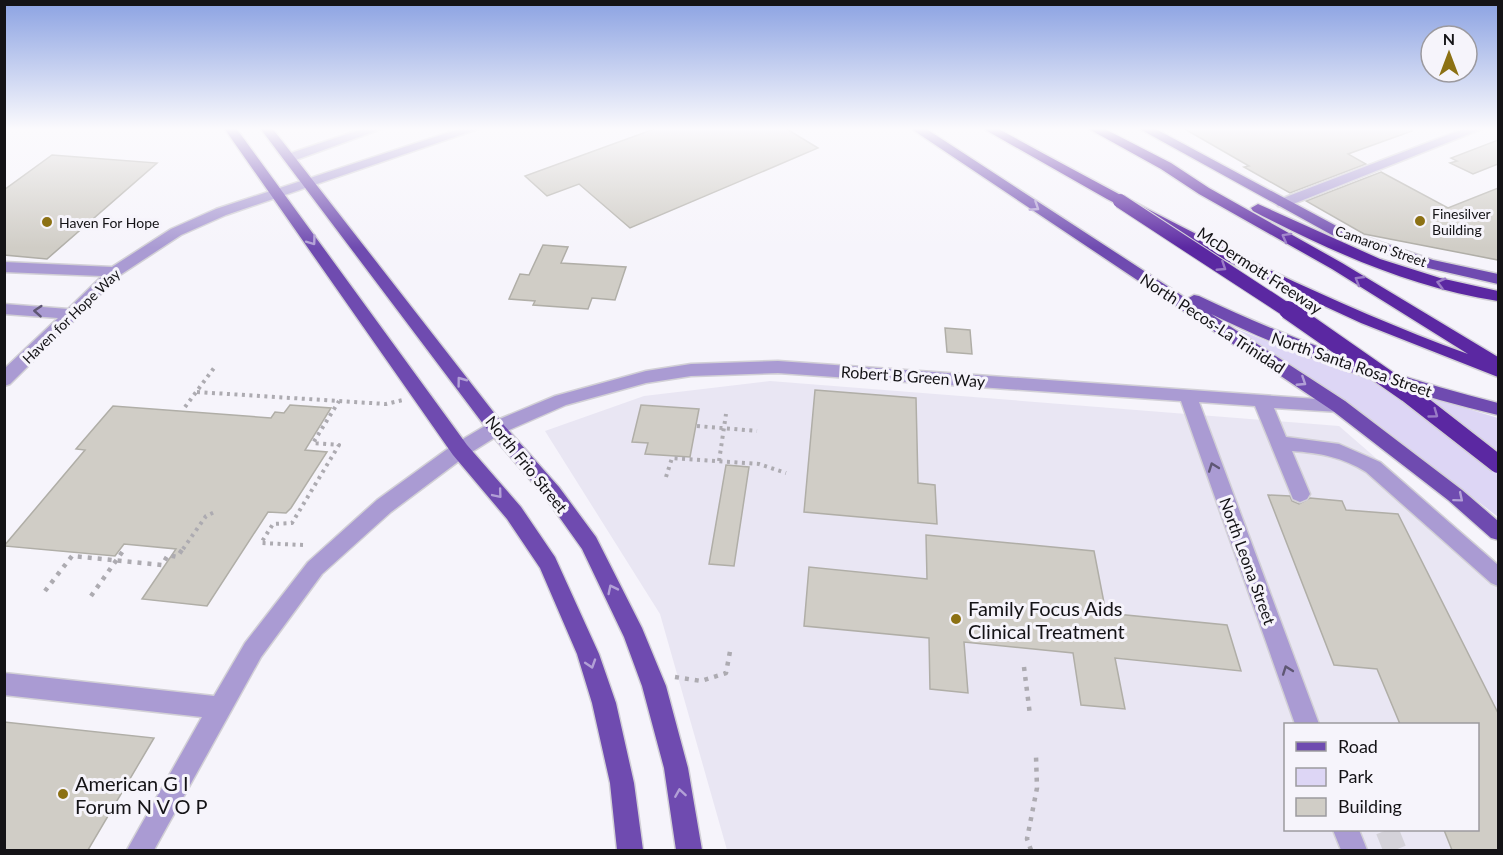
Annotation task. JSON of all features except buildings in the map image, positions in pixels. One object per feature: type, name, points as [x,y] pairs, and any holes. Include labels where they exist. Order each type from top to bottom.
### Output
[{"type":"highway","name":"McDermott Freeway","points":[[1060,168],[1120,201],[1316,328],[1458,431],[1498,465]]},
{"type":"highway","points":[[1169,168],[1204,191],[1337,266],[1498,365]]},
{"type":"highway","points":[[1171,168],[1222,189],[1335,246],[1436,282],[1498,296]]},
{"type":"highway","points":[[1120,201],[1351,313],[1498,371]]},
{"type":"main road","points":[[259,168],[460,450],[514,513],[548,563],[588,654],[604,703],[622,783],[630,850]]},
{"type":"main road","name":"North Frio Street","points":[[297,168],[496,428],[552,492],[589,543],[634,634],[654,686],[676,768],[689,850]]},
{"type":"main road","name":"North Pecos-La Trinidad","points":[[977,168],[1339,406],[1455,495],[1498,532]]},
{"type":"main road","name":"Camaron Street","points":[[1218,168],[1337,232],[1429,264],[1498,279]]},
{"type":"main road","name":"North Santa Rosa Street","points":[[1113,257],[1227,316],[1302,349],[1417,389],[1498,409]]},
{"type":"street","name":"Haven for Hope Way","points":[[4,380],[115,272],[180,231],[221,213],[355,168]]},
{"type":"street","points":[[1283,203],[1374,168]]},
{"type":"street","points":[[4,267],[115,272]]},
{"type":"street","points":[[4,309],[71,314]]},
{"type":"street","name":"Robert B Green Way","points":[[140,850],[253,650],[315,568],[384,506],[460,450],[496,428],[561,400],[646,377],[722,367],[833,369],[1188,397],[1339,406]]},
{"type":"street","name":"North Leona Street","points":[[1188,397],[1307,723]]},
{"type":"street","points":[[1262,401],[1300,494]]},
{"type":"street","points":[[1279,443],[1330,447],[1354,455],[1373,468],[1498,577]]},
{"type":"street","points":[[4,684],[219,708]]},
{"type":"street","points":[[1346,831],[1354,850]]},
{"type":"path","points":[[185,408],[214,368]]},
{"type":"path","points":[[197,392],[386,404],[407,399]]},
{"type":"path","points":[[303,545],[261,543],[273,524],[292,523],[339,445],[314,443],[339,401]]},
{"type":"path","points":[[719,461],[726,414]]},
{"type":"path","points":[[697,426],[758,431]]},
{"type":"path","points":[[666,477],[672,458],[759,464],[786,473]]},
{"type":"path","points":[[45,591],[72,556],[162,565],[168,555],[177,557],[206,516],[217,511]]},
{"type":"path","points":[[91,596],[124,548]]},
{"type":"path","points":[[674,677],[686,681],[716,679],[726,673],[731,646]]},
{"type":"path","points":[[1024,667],[1030,715]]},
{"type":"path","points":[[1031,850],[1027,839],[1037,788],[1036,756]]},
{"type":"shaded area","points":[[770,381],[1339,426],[1498,564],[1498,850],[727,850],[660,614],[545,431],[644,396]]},
{"type":"green space","points":[[1224,324],[1340,370],[1498,418],[1498,517],[1375,422]]},
{"type":"tunnel","points":[[1387,831],[1395,850]]},
{"type":"place","name":"Finesilver Building","points":[[1420,221]]},
{"type":"place","name":"Haven For Hope","points":[[47,222]]},
{"type":"place","name":"Family Focus Aids Clinical Treatment","points":[[956,619]]},
{"type":"place","name":"American G I Forum N V O P","points":[[63,794]]}]
